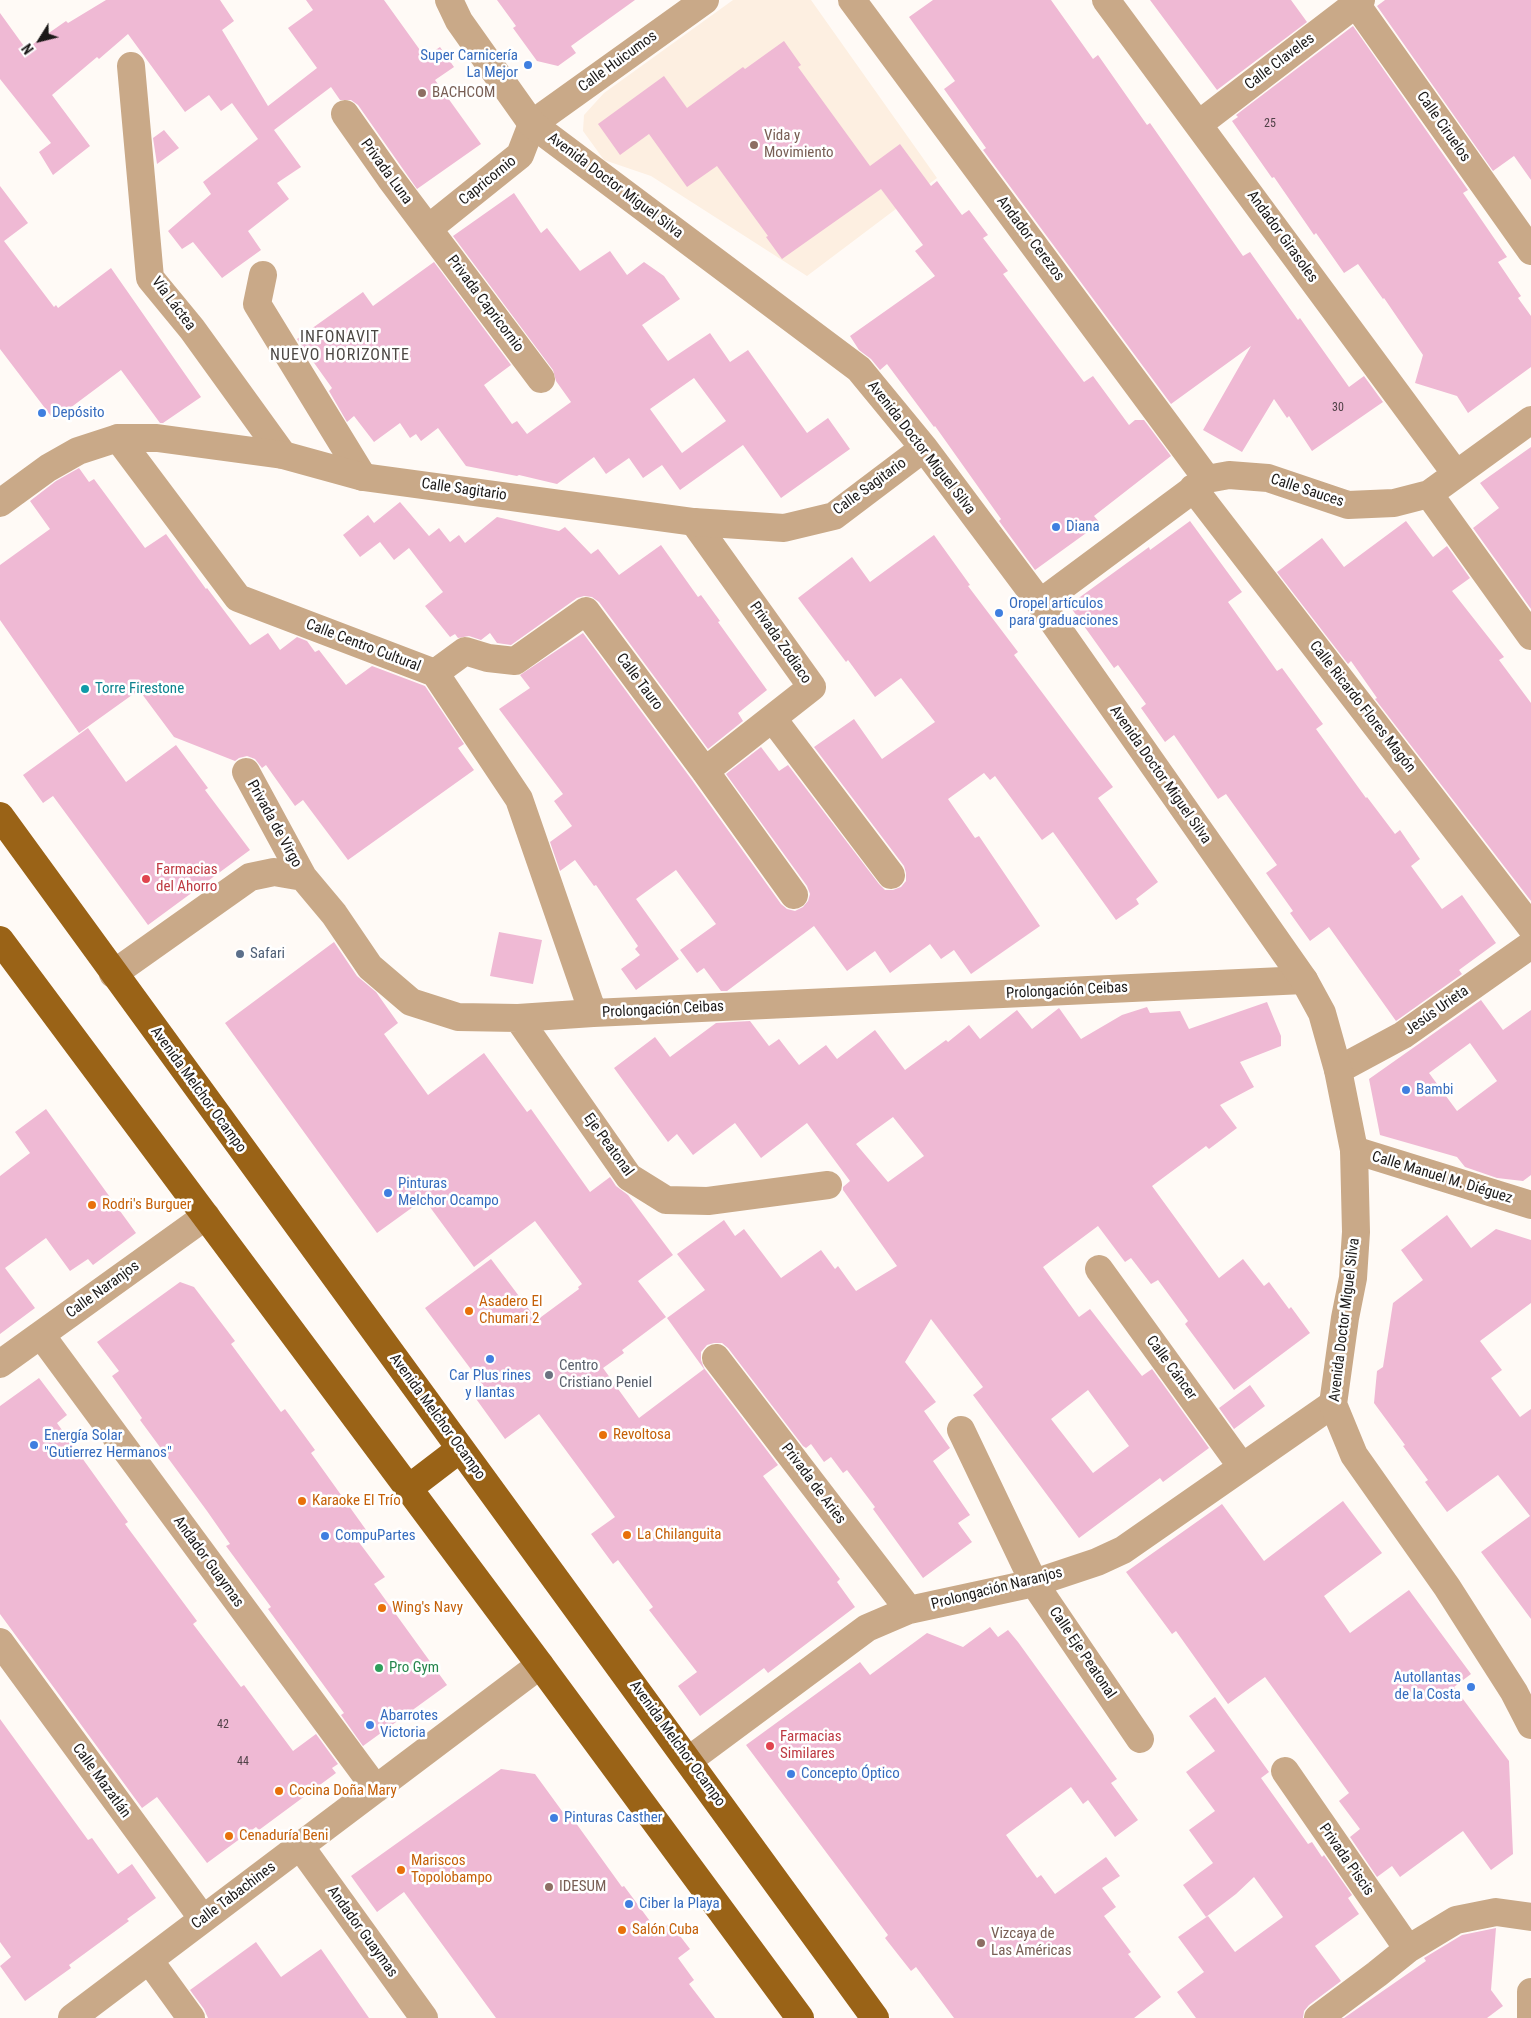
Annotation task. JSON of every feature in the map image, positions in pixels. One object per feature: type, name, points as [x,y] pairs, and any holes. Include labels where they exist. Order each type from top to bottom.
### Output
[{"type":"main road","name":"Avenida Melchor Ocampo","points":[[0,816],[113,974],[689,1760],[875,2018]]},
{"type":"main road","points":[[0,940],[409,1488],[800,2018]]},
{"type":"main road","points":[[409,1488],[460,1449]]},
{"type":"street","name":"Avenida Doctor Miguel Silva","points":[[449,0],[459,21],[532,124],[859,369],[924,448],[1040,603],[1304,980],[1322,1013],[1338,1070],[1354,1150],[1356,1186],[1353,1278],[1345,1318],[1333,1404],[1354,1455],[1447,1587],[1514,1692],[1531,1725]]},
{"type":"street","name":"Calle Huicumos","points":[[532,124],[705,0]]},
{"type":"street","name":"Andador Cerezos","points":[[852,0],[1200,483]]},
{"type":"street","name":"Andador Girasoles","points":[[1106,0],[1456,474]]},
{"type":"street","name":"Calle Claveles","points":[[1199,124],[1358,2]]},
{"type":"street","name":"Calle Ciruelos","points":[[1358,2],[1531,251]]},
{"type":"street","name":"Vía Láctea","points":[[131,66],[150,278],[192,330],[283,455]]},
{"type":"street","name":"Privada Luna","points":[[345,114],[429,228]]},
{"type":"street","name":"Capricornio","points":[[429,228],[520,155],[532,124]]},
{"type":"street","name":"Privada Capricornio","points":[[429,228],[541,379]]},
{"type":"street","points":[[263,275],[257,304],[363,477]]},
{"type":"street","name":"Calle Sauces","points":[[1200,483],[1229,475],[1268,478],[1348,505],[1394,503],[1429,494],[1531,420]]},
{"type":"street","name":"Calle Sagitario","points":[[0,503],[48,468],[78,451],[118,438],[157,438],[283,455],[363,477],[694,522],[784,528],[834,516],[924,448]]},
{"type":"street","name":"Calle Centro Cultural","points":[[118,438],[238,598],[435,674],[519,798],[593,1013]]},
{"type":"street","points":[[1040,603],[1200,483]]},
{"type":"street","name":"Calle Ricardo Flores Magón","points":[[1200,483],[1531,927]]},
{"type":"street","points":[[1429,494],[1531,636]]},
{"type":"street","name":"Privada Zodiaco","points":[[694,522],[812,688],[773,719]]},
{"type":"street","name":"Calle Tauro","points":[[435,674],[466,651],[488,658],[516,661],[586,611],[794,895]]},
{"type":"street","points":[[704,770],[773,719],[891,875]]},
{"type":"street","name":"Privada de Virgo","points":[[246,772],[303,877]]},
{"type":"street","points":[[113,974],[250,878],[274,872],[303,877]]},
{"type":"street","name":"Prolongación Ceibas","points":[[303,877],[334,914],[370,967],[411,1002],[458,1017],[518,1018],[1304,980]]},
{"type":"street","name":"Jesús Urieta","points":[[1338,1070],[1403,1035],[1531,945]]},
{"type":"street","name":"Eje Peatonal","points":[[518,1018],[629,1177],[666,1200],[708,1201],[828,1185]]},
{"type":"street","name":"Calle Manuel M. Diéguez","points":[[1354,1150],[1531,1205]]},
{"type":"street","name":"Calle Naranjos","points":[[0,1364],[206,1216]]},
{"type":"street","name":"Calle Cáncer","points":[[1099,1269],[1242,1467]]},
{"type":"street","name":"Andador Guaymas","points":[[41,1335],[376,1789]]},
{"type":"street","name":"Privada de Aries","points":[[716,1358],[909,1610]]},
{"type":"street","name":"Prolongación Naranjos","points":[[689,1760],[867,1628],[909,1610],[1034,1583],[1097,1562],[1123,1550],[1333,1404]]},
{"type":"street","name":"Calle Eje Peatonal","points":[[961,1430],[1034,1583],[1140,1739]]},
{"type":"street","name":"Calle Mazatlán","points":[[0,1642],[203,1919]]},
{"type":"street","name":"Calle Tabachines","points":[[72,2018],[540,1665]]},
{"type":"street","name":"Privada Piscis","points":[[1285,1771],[1408,1949]]},
{"type":"street","name":"Andador Guaymas","points":[[300,1846],[424,2018]]},
{"type":"street","points":[[1318,2018],[1408,1949],[1456,1920],[1496,1912],[1531,1917]]},
{"type":"street","points":[[149,1960],[190,2018]]},
{"type":"street","points":[[1531,1992],[1531,2018]]},
{"type":"shaded area","name":"Vida y Movimiento","points":[[733,0],[811,0],[937,178],[807,276],[651,176],[604,160],[583,131],[584,115],[604,93]]},
{"type":"building","points":[[106,0],[220,0],[234,21],[222,30],[268,106],[317,68],[288,28],[313,10],[306,0],[384,0],[425,57],[440,47],[454,67],[435,80],[481,144],[417,189],[358,105],[351,100],[340,100],[331,87],[274,130],[301,167],[277,183],[289,199],[248,231],[261,250],[222,278],[193,242],[182,249],[168,231],[211,194],[203,182],[258,139],[232,103],[221,111],[209,95],[185,112],[128,34],[52,95],[90,146],[53,175],[39,152],[51,143],[0,79],[0,13],[26,49],[66,21],[68,23]]},
{"type":"building","points":[[497,0],[635,0],[571,46],[576,53],[558,66],[537,61],[513,28],[516,26]]},
{"type":"building","points":[[933,0],[1051,0],[1093,59],[1098,55],[1147,125],[1150,123],[1243,256],[1250,252],[1298,320],[1300,318],[1349,387],[1364,376],[1383,402],[1312,451],[1289,416],[1287,418],[1274,399],[1242,452],[1203,430],[1251,346],[1171,404],[983,150],[986,148],[944,89],[955,81],[909,17]]},
{"type":"building","points":[[1150,0],[1291,0],[1307,22],[1217,90]]},
{"type":"building","points":[[1385,0],[1531,0],[1531,180],[1514,156],[1493,171],[1377,6]]},
{"type":"building","points":[[1353,26],[1468,190],[1463,193],[1507,257],[1498,262],[1521,296],[1518,298],[1531,316],[1531,367],[1468,413],[1457,396],[1415,383],[1423,355],[1384,298],[1358,264],[1344,273],[1316,233],[1314,235],[1274,177],[1272,178],[1232,121],[1238,117],[1236,115]]},
{"type":"building","points":[[784,41],[801,65],[798,67],[870,166],[900,144],[931,186],[937,181],[962,215],[969,210],[988,235],[983,238],[1008,271],[1003,274],[1084,382],[1093,376],[1129,425],[1135,420],[1144,420],[1171,456],[1094,516],[1100,523],[1035,570],[999,521],[1001,519],[935,426],[887,364],[880,370],[871,359],[859,350],[850,336],[935,276],[915,251],[923,245],[881,189],[782,259],[766,237],[768,236],[717,166],[687,187],[649,134],[620,155],[598,124],[664,76],[687,108],[743,67],[745,69]]},
{"type":"building","points":[[164,130],[179,148],[157,164],[153,138]]},
{"type":"building","points":[[0,186],[28,223],[4,241],[54,307],[56,305],[58,308],[111,268],[201,397],[163,423],[160,423],[121,370],[54,420],[0,349]]},
{"type":"building","points":[[514,193],[541,233],[547,228],[580,271],[610,251],[627,275],[644,262],[664,276],[680,299],[642,325],[668,361],[710,333],[730,362],[748,350],[807,433],[828,418],[850,449],[781,498],[743,445],[680,490],[662,465],[643,478],[629,458],[606,474],[594,457],[557,484],[466,466],[438,428],[421,441],[416,434],[410,438],[400,423],[374,442],[354,416],[347,422],[329,391],[332,388],[297,339],[363,292],[373,306],[434,262],[511,365],[484,385],[512,424],[517,421],[527,434],[571,402],[556,381],[553,370],[453,236]],"holes":[[[694,378],[726,421],[682,453],[650,409]]]},
{"type":"building","points":[[1531,447],[1531,609],[1473,528],[1499,508],[1480,483]]},
{"type":"building","points":[[79,468],[89,482],[94,479],[145,548],[166,534],[250,645],[268,633],[280,650],[297,637],[307,641],[315,652],[319,650],[346,685],[372,666],[425,686],[464,744],[458,748],[474,770],[348,860],[303,800],[295,806],[266,765],[262,768],[255,759],[247,756],[235,761],[174,737],[139,690],[79,733],[0,620],[0,565],[50,529],[30,501],[56,481]]},
{"type":"building","points":[[400,502],[429,536],[439,528],[450,542],[459,535],[465,543],[497,517],[559,531],[565,527],[591,554],[598,549],[619,575],[661,545],[698,597],[701,595],[767,690],[738,713],[743,721],[708,749],[599,602],[592,597],[584,596],[577,598],[511,645],[497,643],[490,633],[481,640],[469,636],[458,638],[455,634],[450,637],[425,606],[443,592],[409,548],[394,560],[380,542],[360,557],[343,535],[368,515],[374,523]]},
{"type":"building","points":[[1190,521],[1242,592],[1228,602],[1277,671],[1282,668],[1323,724],[1316,729],[1366,798],[1395,834],[1400,830],[1420,859],[1411,866],[1442,909],[1462,895],[1496,943],[1459,970],[1462,974],[1396,1021],[1329,927],[1310,941],[1290,913],[1293,911],[1266,873],[1277,865],[1226,794],[1218,799],[1174,735],[1165,742],[1141,708],[1146,704],[1118,665],[1114,668],[1069,605],[1149,547],[1150,550]]},
{"type":"building","points":[[1406,521],[1433,557],[1447,546],[1470,578],[1452,591],[1504,657],[1499,660],[1531,703],[1531,901],[1375,699],[1377,698],[1351,661],[1348,664],[1277,572],[1322,538],[1344,567]]},
{"type":"building","points":[[934,535],[970,585],[968,586],[1018,652],[1014,655],[1113,787],[1098,798],[1158,882],[1136,899],[1139,904],[1116,920],[1053,832],[1042,840],[995,776],[990,780],[984,773],[948,799],[975,838],[979,836],[1040,926],[971,974],[954,950],[941,959],[930,944],[890,973],[875,951],[847,971],[814,926],[727,991],[721,991],[704,968],[697,973],[680,950],[716,924],[676,870],[636,899],[679,959],[636,990],[621,969],[640,955],[635,949],[638,946],[596,885],[594,886],[575,860],[560,871],[550,842],[572,826],[554,801],[563,794],[499,709],[530,688],[520,675],[583,633],[781,904],[787,909],[795,911],[803,907],[808,901],[810,894],[807,886],[726,774],[761,747],[779,771],[788,765],[879,884],[885,890],[893,890],[901,887],[906,881],[904,866],[814,747],[854,719],[882,759],[935,722],[901,678],[875,697],[798,598],[852,557],[870,582]]},
{"type":"building","points":[[88,728],[126,782],[176,745],[208,788],[205,790],[250,850],[148,925],[53,796],[43,803],[23,775]]},
{"type":"building","points":[[499,932],[542,940],[533,984],[490,976]]},
{"type":"building","points":[[334,942],[357,976],[376,992],[398,1023],[384,1034],[428,1095],[484,1053],[527,1112],[531,1109],[590,1192],[610,1177],[616,1186],[628,1195],[673,1255],[638,1281],[666,1317],[622,1350],[624,1353],[603,1368],[639,1418],[704,1369],[667,1318],[705,1290],[677,1254],[724,1220],[735,1236],[744,1229],[781,1278],[821,1250],[835,1269],[838,1266],[856,1291],[897,1266],[843,1190],[843,1187],[850,1181],[807,1123],[761,1158],[735,1123],[693,1155],[677,1134],[668,1142],[614,1068],[655,1037],[670,1057],[716,1023],[750,1021],[769,1046],[779,1039],[799,1065],[826,1045],[837,1059],[875,1030],[905,1070],[946,1040],[948,1042],[969,1025],[980,1039],[1017,1010],[1032,1029],[1059,1008],[1081,1039],[1122,1015],[1147,1007],[1150,1013],[1180,1011],[1189,1029],[1267,1002],[1281,1036],[1281,1046],[1240,1062],[1254,1087],[1220,1105],[1237,1128],[1209,1149],[1206,1146],[1152,1186],[1219,1278],[1243,1259],[1264,1286],[1269,1282],[1310,1333],[1234,1390],[1185,1324],[1188,1321],[1158,1280],[1151,1284],[1131,1258],[1125,1262],[1098,1226],[1043,1267],[1079,1317],[1090,1309],[1142,1376],[1152,1369],[1209,1448],[1163,1482],[1160,1478],[1079,1538],[973,1395],[983,1387],[931,1319],[905,1362],[936,1402],[924,1411],[950,1448],[933,1461],[970,1515],[958,1523],[972,1542],[923,1578],[873,1509],[875,1507],[847,1470],[843,1473],[831,1457],[824,1462],[811,1444],[806,1448],[803,1446],[728,1348],[722,1343],[707,1345],[701,1352],[704,1368],[778,1465],[763,1476],[840,1579],[837,1582],[855,1607],[768,1673],[764,1668],[700,1716],[678,1686],[697,1672],[649,1610],[653,1607],[618,1560],[613,1564],[591,1534],[615,1517],[539,1414],[505,1439],[474,1396],[485,1388],[425,1308],[491,1259],[537,1320],[579,1289],[578,1287],[582,1284],[535,1221],[474,1267],[424,1199],[377,1233],[225,1023]],"holes":[[[893,1117],[924,1156],[888,1182],[856,1144]],[[1088,1390],[1129,1446],[1093,1473],[1051,1419]]]},
{"type":"building","points":[[1481,1000],[1503,1030],[1531,1010],[1531,1175],[1523,1181],[1497,1178],[1465,1167],[1457,1157],[1380,1135],[1369,1079]],"holes":[[[1470,1043],[1497,1081],[1457,1111],[1429,1073]]]},
{"type":"building","points":[[46,1109],[136,1233],[93,1265],[88,1259],[70,1271],[46,1238],[5,1268],[35,1308],[0,1334],[0,1176],[30,1153],[15,1132]]},
{"type":"building","points":[[1447,1215],[1471,1248],[1496,1229],[1531,1240],[1531,1303],[1480,1341],[1502,1370],[1491,1378],[1520,1417],[1531,1409],[1531,1619],[1481,1552],[1530,1516],[1498,1475],[1447,1512],[1425,1482],[1428,1480],[1403,1446],[1405,1445],[1374,1403],[1377,1371],[1383,1367],[1393,1303],[1423,1280],[1401,1250]]},
{"type":"building","points":[[180,1282],[194,1287],[235,1341],[231,1344],[281,1412],[285,1409],[315,1450],[311,1453],[369,1534],[358,1541],[385,1577],[374,1584],[447,1685],[363,1746],[341,1715],[344,1713],[268,1609],[271,1607],[226,1546],[230,1544],[140,1420],[142,1418],[112,1376],[119,1371],[97,1342]]},
{"type":"building","points":[[39,1378],[67,1415],[57,1423],[128,1522],[125,1524],[197,1621],[193,1624],[241,1687],[244,1685],[293,1751],[316,1734],[338,1764],[332,1768],[336,1773],[259,1830],[256,1827],[207,1863],[157,1797],[142,1808],[0,1614],[0,1406]]},
{"type":"building","points":[[1250,1385],[1265,1406],[1234,1429],[1219,1408]]},
{"type":"building","points":[[1343,1501],[1382,1553],[1324,1596],[1350,1633],[1409,1590],[1471,1674],[1454,1687],[1509,1761],[1513,1854],[1491,1870],[1463,1831],[1400,1877],[1392,1866],[1377,1877],[1350,1837],[1360,1829],[1339,1801],[1349,1793],[1265,1677],[1228,1704],[1176,1631],[1172,1634],[1126,1572],[1222,1504],[1264,1561]]},
{"type":"building","points":[[990,1627],[998,1637],[1008,1630],[1018,1642],[1117,1779],[1111,1783],[1138,1820],[1115,1837],[1088,1800],[1083,1804],[1071,1787],[1006,1835],[1037,1878],[1041,1875],[1055,1894],[1106,1857],[1120,1876],[1102,1888],[1116,1907],[1104,1916],[1131,1952],[1128,1954],[1161,1997],[1134,2018],[954,2018],[916,1967],[911,1971],[885,1938],[888,1935],[746,1745],[860,1662],[870,1675],[927,1633],[963,1647]]},
{"type":"building","points":[[1215,1697],[1269,1772],[1261,1778],[1308,1844],[1312,1842],[1322,1857],[1324,1855],[1352,1895],[1348,1898],[1359,1914],[1315,1946],[1341,1981],[1309,2005],[1304,2011],[1303,2018],[1196,2018],[1177,1992],[1204,1972],[1178,1937],[1208,1916],[1235,1952],[1283,1917],[1254,1877],[1236,1894],[1206,1917],[1183,1885],[1213,1863],[1189,1830],[1215,1811],[1186,1772],[1215,1751],[1189,1716]]},
{"type":"building","points":[[0,1719],[88,1840],[92,1838],[118,1874],[132,1864],[156,1898],[127,1919],[129,1921],[69,1965],[71,1968],[25,2001],[0,1966],[11,1957],[0,1942]]},
{"type":"building","points":[[501,1769],[535,1774],[570,1822],[573,1819],[622,1887],[624,1886],[658,1932],[670,1923],[690,1949],[678,1958],[694,1980],[689,1984],[715,2018],[496,2018],[404,1892],[377,1912],[351,1876]]},
{"type":"building","points":[[1496,1928],[1491,1990],[1503,2006],[1487,2018],[1344,2018],[1426,1961],[1424,1958],[1462,1935]]},
{"type":"building","points":[[256,1942],[281,1977],[321,1949],[369,2018],[208,2018],[204,2009],[190,1990]]},
{"type":"place","name":"Super Carnicería La Mejor","points":[[528,65]]},
{"type":"place","name":"BACHCOM","points":[[422,93]]},
{"type":"place","name":"Vida y Movimiento","points":[[754,145]]},
{"type":"place","name":"Depósito","points":[[42,413]]},
{"type":"place","name":"Diana","points":[[1056,527]]},
{"type":"place","name":"Oropel artículos para graduaciones","points":[[999,613]]},
{"type":"place","name":"Torre Firestone","points":[[85,689]]},
{"type":"place","name":"Farmacias del Ahorro","points":[[146,879]]},
{"type":"place","name":"Safari","points":[[240,954]]},
{"type":"place","name":"Bambi","points":[[1406,1090]]},
{"type":"place","name":"Pinturas Melchor Ocampo","points":[[388,1193]]},
{"type":"place","name":"Rodri's Burguer","points":[[92,1205]]},
{"type":"place","name":"Asadero El Chumari 2","points":[[469,1311]]},
{"type":"place","name":"Car Plus rines y llantas","points":[[490,1359]]},
{"type":"place","name":"Centro Cristiano Peniel","points":[[549,1375]]},
{"type":"place","name":"Revoltosa","points":[[603,1435]]},
{"type":"place","name":"Energía Solar \"Gutierrez Hermanos\"","points":[[34,1445]]},
{"type":"place","name":"Karaoke El Trío","points":[[302,1501]]},
{"type":"place","name":"La Chilanguita","points":[[627,1535]]},
{"type":"place","name":"CompuPartes","points":[[325,1536]]},
{"type":"place","name":"Wing's Navy","points":[[382,1608]]},
{"type":"place","name":"Pro Gym","points":[[379,1668]]},
{"type":"place","name":"Autollantas de la Costa","points":[[1471,1687]]},
{"type":"place","name":"Abarrotes Victoria","points":[[370,1725]]},
{"type":"place","name":"Farmacias Similares","points":[[770,1746]]},
{"type":"place","name":"Concepto Óptico","points":[[791,1774]]},
{"type":"place","name":"Cocina Doña Mary","points":[[279,1791]]},
{"type":"place","name":"Pinturas Casther","points":[[554,1818]]},
{"type":"place","name":"Cenaduría Beni","points":[[229,1836]]},
{"type":"place","name":"Mariscos Topolobampo","points":[[401,1870]]},
{"type":"place","name":"IDESUM","points":[[549,1887]]},
{"type":"place","name":"Ciber la Playa","points":[[629,1904]]},
{"type":"place","name":"Salón Cuba","points":[[622,1930]]},
{"type":"place","name":"Vizcaya de Las Américas","points":[[981,1943]]},
{"type":"district","name":"INFONAVIT NUEVO HORIZONTE","points":[[340,347]]}]
